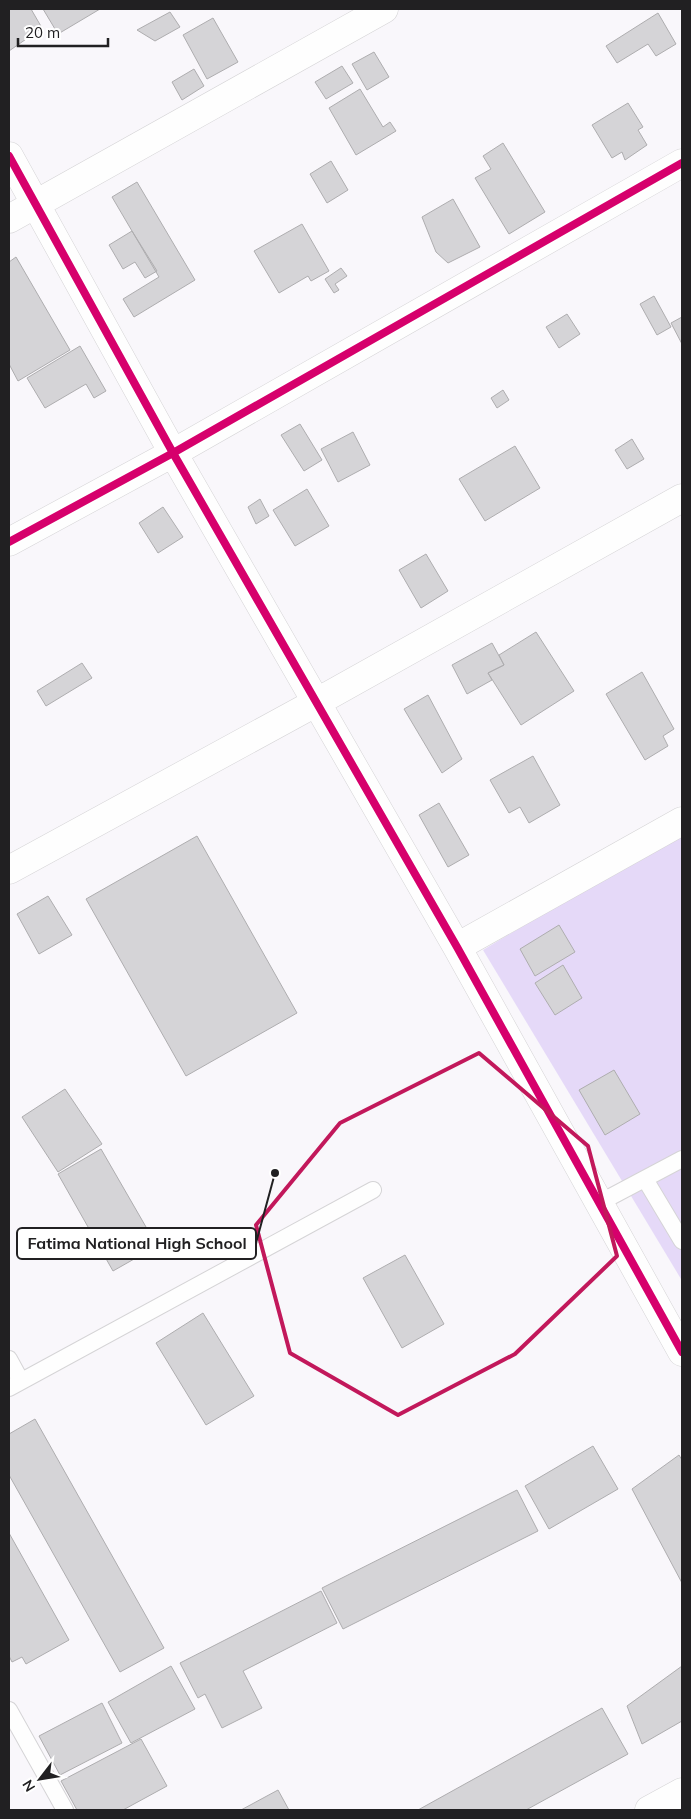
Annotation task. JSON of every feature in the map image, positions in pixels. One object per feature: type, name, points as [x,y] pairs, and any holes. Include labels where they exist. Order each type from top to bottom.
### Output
[{"type":"street","points":[[9,219],[384,9]]},
{"type":"street","points":[[9,156],[172,453],[457,947],[682,1352]]},
{"type":"street","points":[[9,542],[172,453],[682,163]]},
{"type":"street","points":[[9,870],[317,702],[682,498]]},
{"type":"street","points":[[457,947],[682,821]]},
{"type":"street","points":[[649,1810],[682,1792]]},
{"type":"lane","points":[[599,1203],[682,1159]]},
{"type":"lane","points":[[645,1179],[682,1241]]},
{"type":"lane","points":[[9,1359],[15,1385],[373,1190]]},
{"type":"lane","points":[[9,1710],[65,1810]]},
{"type":"highlighted area","points":[[479,1053],[588,1146],[617,1256],[515,1354],[398,1415],[290,1353],[256,1225],[340,1123]]},
{"type":"shaded area","points":[[682,831],[682,1278],[681,1279],[483,950]]},
{"type":"building","points":[[9,9],[31,9],[42,28],[9,51]]},
{"type":"building","points":[[43,9],[100,9],[58,34]]},
{"type":"building","points":[[170,12],[180,27],[155,41],[137,30]]},
{"type":"building","points":[[658,13],[676,44],[656,56],[648,44],[617,63],[606,46]]},
{"type":"building","points":[[213,18],[238,62],[207,79],[183,35]]},
{"type":"building","points":[[374,52],[389,77],[367,90],[352,64]]},
{"type":"building","points":[[342,66],[353,83],[326,99],[315,82]]},
{"type":"building","points":[[194,69],[204,86],[182,100],[172,82]]},
{"type":"building","points":[[360,89],[383,127],[390,122],[396,131],[356,155],[329,108]]},
{"type":"building","points":[[628,103],[643,127],[638,130],[647,145],[625,160],[622,152],[612,158],[592,125]]},
{"type":"building","points":[[503,143],[545,212],[509,234],[475,178],[491,169],[483,156]]},
{"type":"building","points":[[331,161],[348,190],[327,203],[310,174]]},
{"type":"building","points":[[137,182],[195,280],[134,317],[123,299],[159,277],[112,197]]},
{"type":"building","points":[[453,199],[480,247],[448,263],[436,252],[422,217]]},
{"type":"building","points":[[302,224],[329,271],[311,281],[308,276],[279,293],[254,251]]},
{"type":"building","points":[[132,231],[157,271],[145,278],[135,262],[123,269],[109,245]]},
{"type":"building","points":[[16,257],[70,350],[18,381],[9,364],[9,262]]},
{"type":"building","points":[[341,268],[347,276],[335,284],[339,290],[334,293],[325,279]]},
{"type":"building","points":[[654,296],[671,327],[657,335],[640,304]]},
{"type":"building","points":[[567,314],[580,334],[559,348],[546,327]]},
{"type":"building","points":[[682,317],[682,344],[671,323]]},
{"type":"building","points":[[80,346],[106,391],[94,398],[86,384],[45,408],[27,378]]},
{"type":"building","points":[[503,390],[509,400],[497,408],[491,398]]},
{"type":"building","points":[[300,424],[322,460],[304,471],[281,435]]},
{"type":"building","points":[[353,432],[370,465],[338,482],[321,449]]},
{"type":"building","points":[[632,439],[644,459],[627,469],[615,450]]},
{"type":"building","points":[[515,446],[540,488],[485,521],[459,479]]},
{"type":"building","points":[[307,489],[329,526],[295,546],[273,510]]},
{"type":"building","points":[[260,499],[269,516],[256,524],[248,507]]},
{"type":"building","points":[[163,507],[183,537],[158,553],[139,523]]},
{"type":"building","points":[[426,554],[448,591],[421,608],[399,570]]},
{"type":"building","points":[[536,632],[574,691],[521,725],[488,673],[504,665],[499,655]]},
{"type":"building","points":[[492,643],[504,665],[488,673],[492,680],[467,694],[452,665]]},
{"type":"building","points":[[82,663],[92,678],[46,706],[37,691]]},
{"type":"building","points":[[642,672],[674,729],[663,736],[668,746],[645,760],[606,694]]},
{"type":"building","points":[[428,695],[462,759],[442,773],[404,709]]},
{"type":"building","points":[[533,756],[560,805],[529,823],[520,807],[509,813],[490,780]]},
{"type":"building","points":[[439,803],[469,855],[448,867],[419,815]]},
{"type":"building","points":[[197,836],[297,1013],[186,1076],[86,899]]},
{"type":"building","points":[[48,896],[72,935],[39,954],[17,914]]},
{"type":"building","points":[[559,925],[575,952],[535,976],[520,949]]},
{"type":"building","points":[[563,965],[582,998],[555,1015],[535,983]]},
{"type":"building","points":[[614,1070],[640,1114],[605,1135],[579,1090]]},
{"type":"building","points":[[65,1089],[102,1144],[58,1172],[22,1117]]},
{"type":"building","points":[[101,1149],[157,1246],[113,1271],[58,1174]]},
{"type":"building","points":[[405,1255],[444,1324],[402,1348],[363,1278]]},
{"type":"building","points":[[203,1313],[254,1396],[206,1425],[156,1343]]},
{"type":"building","points":[[35,1419],[164,1648],[120,1672],[9,1475],[9,1434]]},
{"type":"building","points":[[593,1446],[618,1489],[549,1529],[525,1486]]},
{"type":"building","points":[[679,1455],[682,1460],[682,1583],[632,1489]]},
{"type":"building","points":[[517,1490],[538,1531],[343,1629],[322,1588]]},
{"type":"building","points":[[9,1533],[69,1640],[26,1664],[22,1657],[12,1662],[9,1656]]},
{"type":"building","points":[[321,1591],[337,1623],[243,1671],[262,1708],[222,1728],[205,1694],[198,1698],[180,1663]]},
{"type":"building","points":[[171,1666],[195,1709],[131,1743],[108,1702]]},
{"type":"building","points":[[682,1666],[682,1721],[642,1744],[627,1706]]},
{"type":"building","points":[[102,1703],[122,1743],[60,1775],[39,1736]]},
{"type":"building","points":[[602,1708],[628,1754],[526,1810],[418,1810]]},
{"type":"building","points":[[141,1739],[167,1786],[123,1810],[77,1810],[61,1781]]},
{"type":"building","points":[[278,1790],[289,1810],[241,1810]]},
{"type":"cycle path","points":[[9,156],[173,453],[457,947],[682,1352]]},
{"type":"cycle path","points":[[9,542],[173,453],[682,163]]},
{"type":"place","name":"Fatima National High School","points":[[275,1173]]}]
